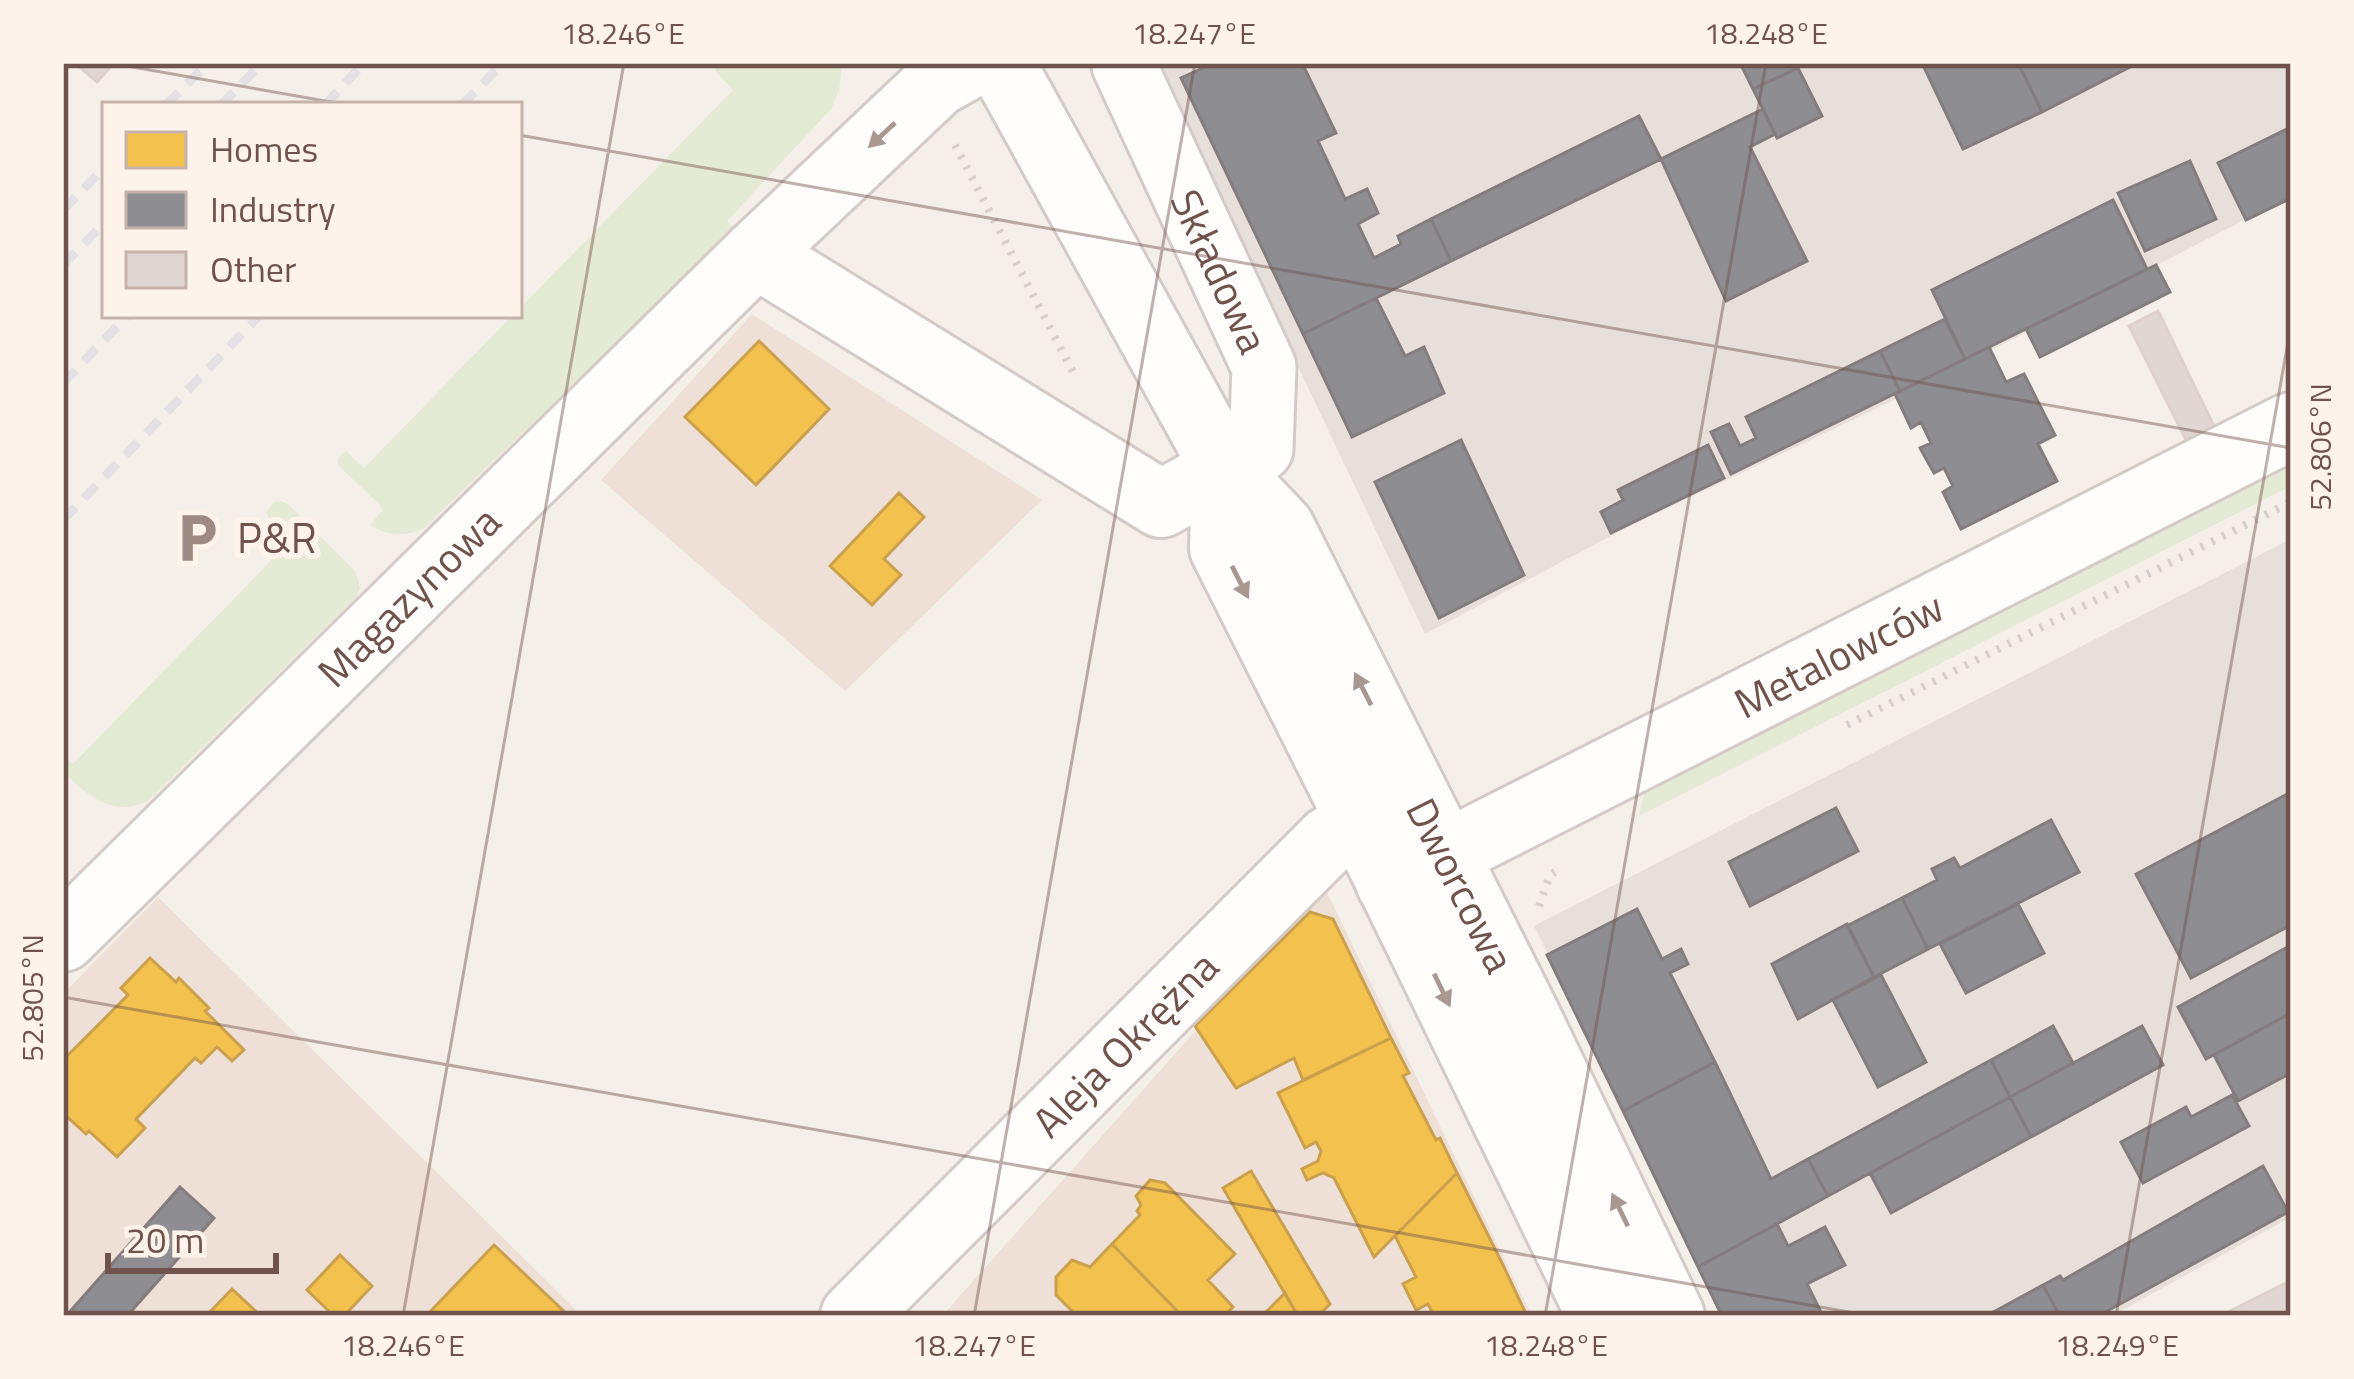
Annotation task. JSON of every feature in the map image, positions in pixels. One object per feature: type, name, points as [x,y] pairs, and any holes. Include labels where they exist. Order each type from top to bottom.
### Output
[{"type":"street","name":"Magazynowa","points":[[63,938],[756,254],[937,82],[973,63]]},
{"type":"street","points":[[756,254],[1161,504],[1225,469],[1001,63]]},
{"type":"street","name":"Składowa","points":[[1127,63],[1264,368],[1261,449],[1225,469]]},
{"type":"street","name":"Metalowców","points":[[1418,869],[2291,426]]},
{"type":"street","name":"Dworcowa","points":[[1225,469],[1222,548],[1388,808],[1670,1316]]},
{"type":"street","name":"Aleja Okrężna","points":[[854,1316],[1329,840],[1388,808]]},
{"type":"street","name":"Dworcowa","points":[[1418,869],[1600,1316]]},
{"type":"path","points":[[945,125],[1082,388]]},
{"type":"path","points":[[1846,726],[2291,502]]},
{"type":"path","points":[[1550,875],[1571,864]]},
{"type":"shaded area","points":[[1154,63],[2291,63],[2291,196],[1890,402],[1626,528],[1425,634]]},
{"type":"shaded area","points":[[752,314],[1042,500],[845,691],[601,480]]},
{"type":"shaded area","points":[[2291,539],[2291,1217],[2112,1316],[1727,1316],[1534,926]]},
{"type":"shaded area","points":[[1324,886],[1532,1316],[942,1316]]},
{"type":"shaded area","points":[[158,897],[582,1316],[63,1316],[63,994]]},
{"type":"green space","points":[[713,63],[842,63],[831,109],[727,221],[733,228],[426,527],[398,534],[370,525],[382,511],[380,505],[338,465],[338,458],[346,451],[364,468],[510,318],[522,318],[522,306],[733,90]]},
{"type":"green space","points":[[2291,463],[2291,486],[1639,816],[1646,785]]},
{"type":"green space","points":[[281,501],[356,572],[360,588],[356,598],[148,801],[123,807],[92,796],[63,772],[63,755],[73,764],[291,540],[266,512]]},
{"type":"building: Homes","points":[[759,341],[829,409],[756,485],[685,417]]},
{"type":"building: Homes","points":[[899,493],[924,517],[884,559],[901,575],[872,605],[830,566]]},
{"type":"building: Homes","points":[[1310,912],[1333,919],[1391,1038],[1303,1080],[1294,1058],[1236,1088],[1195,1026]]},
{"type":"building: Homes","points":[[150,958],[176,982],[179,978],[244,1050],[232,1061],[217,1047],[201,1063],[195,1058],[136,1119],[145,1128],[117,1157],[63,1113],[63,1051],[68,1055],[128,995],[121,988]]},
{"type":"building: Homes","points":[[1391,1038],[1409,1073],[1403,1076],[1457,1173],[1374,1257],[1334,1178],[1323,1173],[1307,1180],[1302,1169],[1318,1161],[1321,1151],[1316,1142],[1305,1148],[1278,1093]]},
{"type":"building: Homes","points":[[1251,1171],[1330,1304],[1318,1316],[1298,1316],[1223,1188]]},
{"type":"building: Homes","points":[[1457,1173],[1527,1316],[1434,1316],[1428,1304],[1416,1310],[1403,1284],[1416,1277],[1395,1236]]},
{"type":"building: Homes","points":[[1150,1180],[1165,1183],[1235,1254],[1208,1280],[1233,1307],[1224,1316],[1182,1316],[1112,1244],[1140,1215],[1136,1196]]},
{"type":"building: Homes","points":[[1112,1244],[1182,1316],[1077,1316],[1056,1295],[1056,1277],[1072,1260],[1090,1267]]},
{"type":"building: Homes","points":[[494,1245],[569,1316],[426,1316]]},
{"type":"building: Homes","points":[[340,1255],[372,1286],[344,1316],[334,1316],[307,1290]]},
{"type":"building: Homes","points":[[232,1289],[261,1316],[206,1316]]},
{"type":"building: Homes","points":[[1285,1293],[1298,1316],[1262,1316]]},
{"type":"building: Industry","points":[[1214,63],[1302,63],[1336,133],[1318,141],[1345,199],[1367,189],[1378,213],[1358,224],[1374,258],[1401,244],[1398,236],[1431,219],[1451,261],[1303,334],[1181,78]]},
{"type":"building: Industry","points":[[1740,63],[1795,63],[1798,68],[1753,89]]},
{"type":"building: Industry","points":[[1922,63],[2018,63],[2042,112],[1963,149]]},
{"type":"building: Industry","points":[[2018,63],[2138,63],[2042,112]]},
{"type":"building: Industry","points":[[1798,68],[1822,116],[1777,138],[1753,89]]},
{"type":"building: Industry","points":[[1763,109],[1775,134],[1750,147],[1807,261],[1726,301],[1661,159]]},
{"type":"building: Industry","points":[[1639,116],[1661,159],[1451,261],[1431,219]]},
{"type":"building: Industry","points":[[2291,127],[2291,198],[2246,220],[2218,163]]},
{"type":"building: Industry","points":[[2190,161],[2216,219],[2145,251],[2118,193]]},
{"type":"building: Industry","points":[[2113,200],[2147,269],[1965,359],[1932,290]]},
{"type":"building: Industry","points":[[2156,265],[2170,292],[2040,357],[2026,329]]},
{"type":"building: Industry","points":[[1376,298],[1405,356],[1424,347],[1444,393],[1352,437],[1303,334]]},
{"type":"building: Industry","points":[[1945,319],[1965,359],[1900,391],[1880,351]]},
{"type":"building: Industry","points":[[1989,347],[2006,382],[2024,374],[2055,435],[2038,444],[2057,481],[1961,529],[1943,492],[1953,486],[1944,468],[1934,473],[1920,448],[1931,443],[1921,422],[1911,428],[1895,394]]},
{"type":"building: Industry","points":[[1880,351],[1900,391],[1731,474],[1711,432],[1729,424],[1740,446],[1756,438],[1746,417]]},
{"type":"building: Industry","points":[[1461,440],[1524,575],[1439,618],[1375,482]]},
{"type":"building: Industry","points":[[1708,445],[1724,478],[1611,533],[1601,512],[1623,500],[1618,490]]},
{"type":"building: Industry","points":[[2291,792],[2291,925],[2191,978],[2136,874]]},
{"type":"building: Industry","points":[[1836,808],[1858,851],[1750,906],[1729,862]]},
{"type":"building: Industry","points":[[2051,820],[2079,872],[1928,949],[1902,898],[1937,880],[1932,869],[1954,858],[1960,868]]},
{"type":"building: Industry","points":[[1902,898],[1928,949],[1874,977],[1847,926]]},
{"type":"building: Industry","points":[[2018,904],[2044,953],[1966,993],[1940,944]]},
{"type":"building: Industry","points":[[1637,909],[1662,959],[1681,949],[1688,964],[1670,973],[1715,1062],[1623,1111],[1547,955]]},
{"type":"building: Industry","points":[[1847,924],[1874,977],[1798,1019],[1772,964]]},
{"type":"building: Industry","points":[[2291,945],[2291,1013],[2206,1059],[2178,1007]]},
{"type":"building: Industry","points":[[1881,975],[1926,1062],[1878,1087],[1833,1000]]},
{"type":"building: Industry","points":[[2291,1013],[2291,1073],[2238,1101],[2214,1055]]},
{"type":"building: Industry","points":[[2053,1026],[2073,1063],[2010,1097],[1991,1060]]},
{"type":"building: Industry","points":[[2142,1026],[2163,1065],[2031,1137],[2010,1097]]},
{"type":"building: Industry","points":[[1991,1060],[2010,1097],[1828,1196],[1808,1159]]},
{"type":"building: Industry","points":[[1715,1062],[1771,1179],[1808,1159],[1828,1196],[1698,1267],[1623,1111]]},
{"type":"building: Industry","points":[[2232,1095],[2249,1126],[2143,1183],[2121,1142],[2186,1107],[2191,1117]]},
{"type":"building: Industry","points":[[2010,1097],[2031,1137],[1891,1213],[1870,1173]]},
{"type":"building: Industry","points":[[2263,1166],[2288,1212],[2098,1316],[2060,1316],[2043,1285],[2060,1276],[2063,1280]]},
{"type":"building: Industry","points":[[180,1187],[214,1218],[127,1316],[66,1316]]},
{"type":"building: Industry","points":[[1777,1224],[1788,1246],[1825,1227],[1845,1265],[1807,1284],[1823,1316],[1722,1316],[1698,1267]]},
{"type":"building: Industry","points":[[2043,1285],[2060,1316],[1986,1316]]},
{"type":"building: Other","points":[[75,63],[114,63],[97,82]]},
{"type":"building: Other","points":[[2158,311],[2214,426],[2186,440],[2129,326]]},
{"type":"building: Other","points":[[2286,1283],[2291,1316],[2220,1316]]},
{"type":"railway","points":[[169,102],[208,63]]},
{"type":"railway","points":[[224,102],[262,63]]},
{"type":"railway","points":[[328,102],[364,63]]},
{"type":"railway","points":[[465,102],[503,63]]},
{"type":"railway","points":[[63,210],[102,170]]},
{"type":"railway","points":[[63,265],[102,225]]},
{"type":"railway","points":[[63,383],[125,318]]},
{"type":"railway","points":[[63,520],[257,318]]},
{"type":"place","name":"P&R","points":[[197,538]]}]
